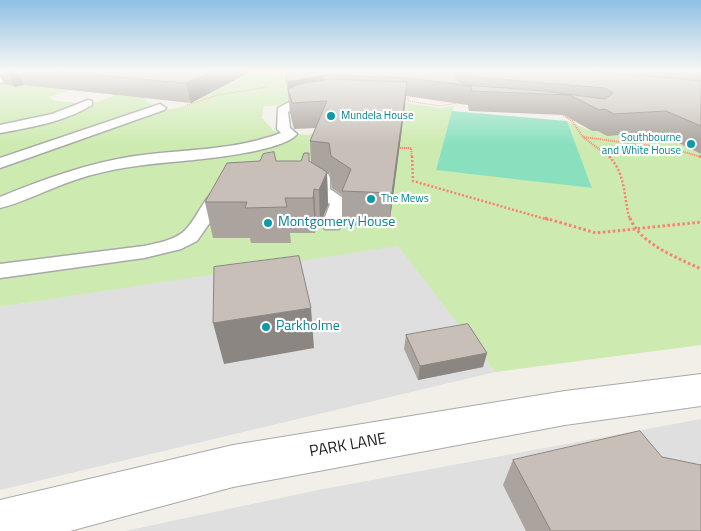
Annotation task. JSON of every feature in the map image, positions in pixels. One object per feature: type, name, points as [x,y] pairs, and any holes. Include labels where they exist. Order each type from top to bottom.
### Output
[{"type":"street","name":"PARK LANE","points":[[0,525],[233,466],[565,408],[701,390]]},
{"type":"lane","points":[[0,203],[68,176],[116,164],[248,148],[272,142],[290,134],[284,129],[282,120],[282,111],[289,105],[308,100],[336,98]]},
{"type":"lane","points":[[0,129],[49,118],[79,108],[88,102]]},
{"type":"lane","points":[[0,163],[160,108]]},
{"type":"lane","points":[[289,177],[322,178],[321,191],[340,202],[332,225]]},
{"type":"lane","points":[[0,271],[144,252],[174,245],[190,237],[223,191],[244,182]]},
{"type":"path","points":[[558,111],[572,121],[583,137],[598,145],[615,163],[624,181],[624,202],[634,228],[667,251],[701,269]]},
{"type":"path","points":[[583,137],[674,149],[701,156]]},
{"type":"path","points":[[392,148],[411,148],[413,181],[596,233],[701,222]]},
{"type":"shaded area","points":[[398,245],[495,372],[0,490],[0,307]]},
{"type":"shaded area","points":[[701,419],[701,531],[125,531],[318,490]]},
{"type":"green space","points":[[0,96],[53,96],[49,97],[55,101],[79,103],[98,102],[113,96],[123,96],[144,98],[153,106],[163,109],[174,109],[206,96],[397,96],[372,102],[264,106],[262,118],[274,131],[306,135],[378,124],[404,103],[441,108],[454,106],[436,169],[592,188],[567,121],[592,131],[667,131],[664,135],[701,154],[701,345],[495,372],[398,246],[0,307]]},
{"type":"green space","points":[[452,111],[567,121],[592,188],[436,170]]},
{"type":"building","points":[[290,96],[405,96],[392,193],[342,191],[351,169],[331,156],[329,143],[310,141],[327,101],[292,103]]},
{"type":"building","points":[[572,96],[605,99],[609,96],[701,96],[701,126],[666,111],[614,114],[605,109],[599,110]]},
{"type":"building","points":[[274,152],[276,161],[301,161],[304,153],[309,153],[309,161],[327,172],[319,190],[314,189],[313,198],[285,198],[287,207],[245,208],[247,202],[205,202],[227,163],[260,161],[263,154]]},
{"type":"building","points":[[299,256],[311,308],[213,323],[214,267]]},
{"type":"building","points":[[468,324],[487,353],[420,366],[406,335]]},
{"type":"building","points":[[640,431],[662,457],[701,465],[701,531],[551,531],[513,460]]},
{"type":"place","name":"Mundela House","points":[[331,116]]},
{"type":"place","name":"Southbourne and White House","points":[[691,144]]},
{"type":"place","name":"The Mews","points":[[371,199]]},
{"type":"place","name":"Montgomery House","points":[[268,223]]},
{"type":"place","name":"Parkholme","points":[[266,327]]}]
